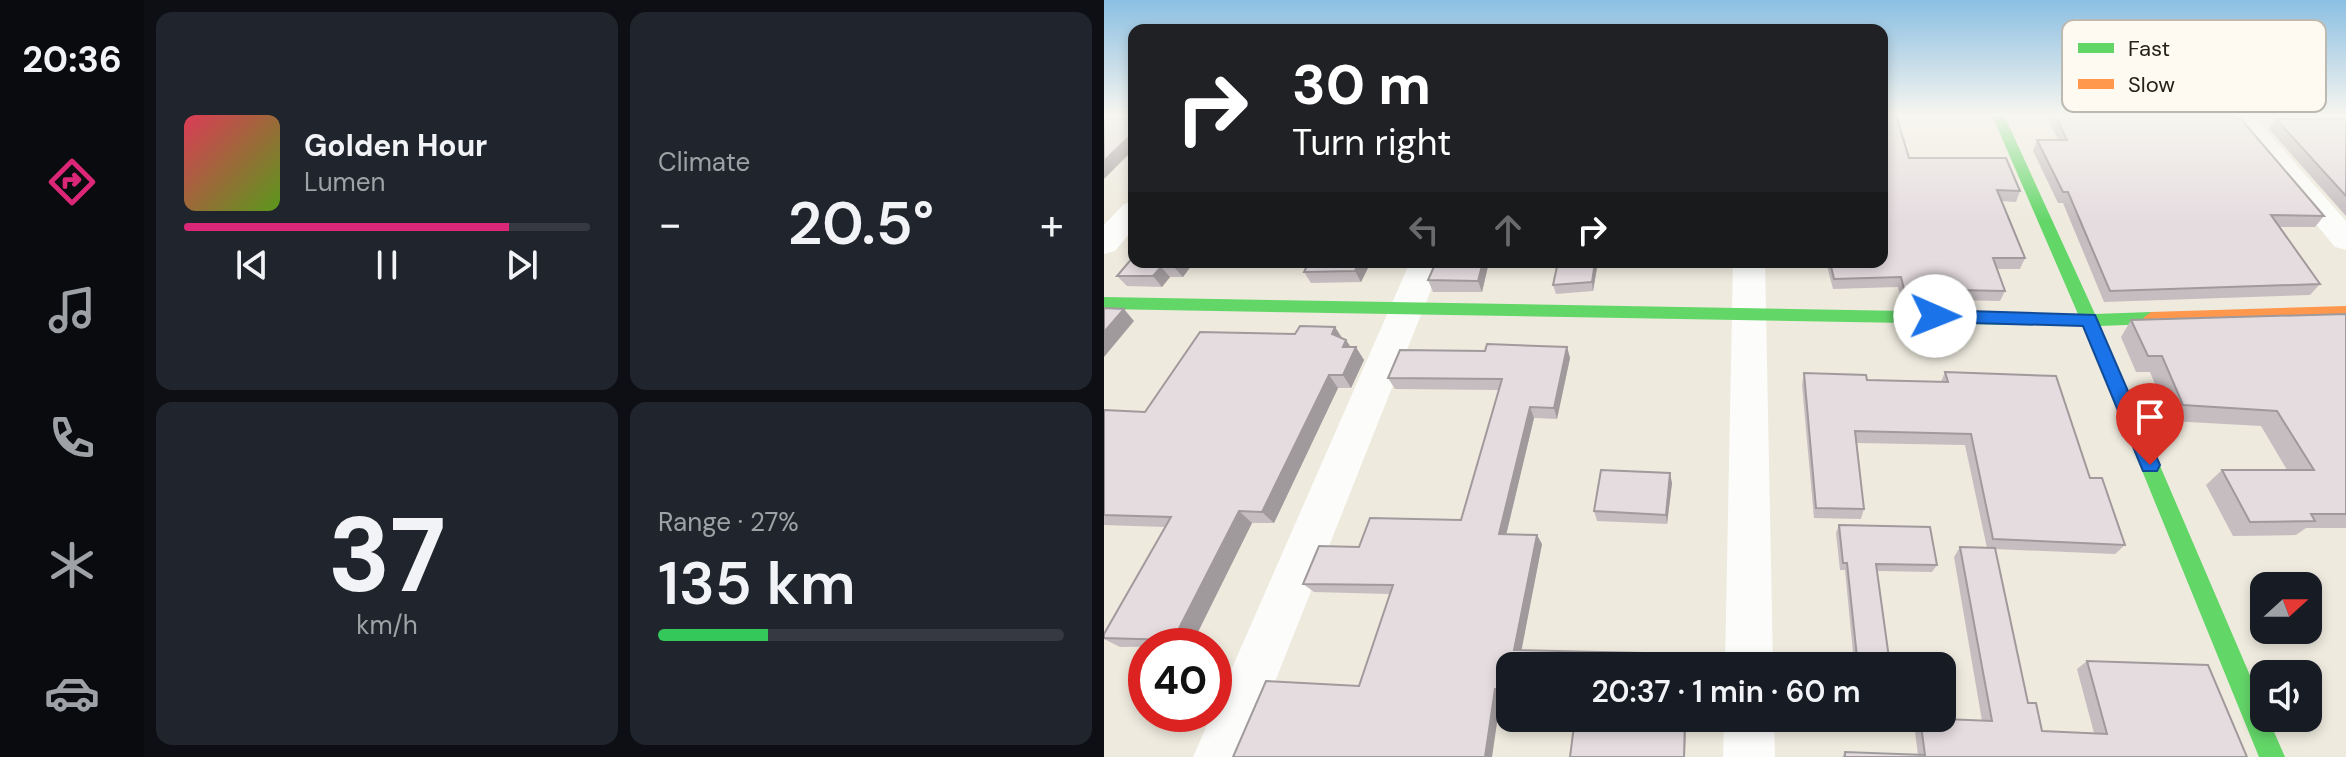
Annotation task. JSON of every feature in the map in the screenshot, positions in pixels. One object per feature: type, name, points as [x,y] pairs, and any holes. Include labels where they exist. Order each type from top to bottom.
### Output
[{"type":"street","points":[[2014,150],[2089,320],[2272,757]]},
{"type":"street","points":[[2269,150],[2346,240]]},
{"type":"street","points":[[1104,244],[1128,217]]},
{"type":"street","points":[[1219,757],[1423,268]]},
{"type":"street","points":[[1749,268],[1749,652]]},
{"type":"street","points":[[1104,303],[1408,305],[2089,320],[2346,312]]},
{"type":"street","points":[[1749,732],[1749,757]]},
{"type":"building","points":[[1104,150],[1115,150],[1104,161]]},
{"type":"building","points":[[1888,150],[1907,150],[1909,158],[2006,158],[2020,191],[1997,190],[2025,258],[1993,258],[2005,291],[1904,289],[1901,277],[1834,279],[1831,268],[1888,268]]},
{"type":"building","points":[[2042,150],[2268,150],[2324,216],[2271,215],[2320,284],[2110,291],[2068,192],[2063,192]]},
{"type":"building","points":[[2304,150],[2346,150],[2346,196]]},
{"type":"building","points":[[1128,263],[1128,268],[1160,268],[1153,276],[1117,276]]},
{"type":"building","points":[[1306,268],[1356,268],[1355,271],[1304,272]]},
{"type":"building","points":[[1433,268],[1481,268],[1478,281],[1428,280]]},
{"type":"building","points":[[1557,268],[1594,268],[1592,282],[1553,285]]},
{"type":"building","points":[[1104,308],[1124,309],[1104,332]]},
{"type":"building","points":[[2346,314],[2346,514],[2311,514],[2315,521],[2250,522],[2222,470],[2314,470],[2277,411],[2183,405],[2162,356],[2148,356],[2131,320]]},
{"type":"building","points":[[1300,326],[1335,327],[1332,334],[1346,340],[1343,347],[1356,347],[1343,375],[1329,375],[1262,512],[1239,511],[1179,628],[1128,628],[1128,639],[1104,638],[1171,517],[1104,515],[1104,410],[1145,412],[1200,332],[1295,334]]},
{"type":"building","points":[[1487,344],[1567,347],[1554,408],[1530,407],[1499,534],[1537,535],[1514,650],[1600,652],[1496,652],[1496,689],[1485,757],[1233,757],[1266,681],[1359,686],[1393,585],[1303,584],[1319,546],[1359,547],[1370,518],[1461,520],[1502,379],[1388,378],[1400,350],[1485,351]]},
{"type":"building","points":[[1945,372],[2056,376],[2090,478],[2102,478],[2125,545],[1993,539],[1971,434],[1855,431],[1864,509],[1816,508],[1804,373],[1866,375],[1867,380],[1948,382]]},
{"type":"building","points":[[1601,470],[1670,473],[1666,515],[1594,511]]},
{"type":"building","points":[[1839,525],[1930,527],[1937,565],[1876,564],[1888,652],[1856,652],[1847,563],[1843,563]]},
{"type":"building","points":[[1960,547],[1995,548],[2028,703],[2036,703],[2042,731],[2107,734],[2087,661],[2208,665],[2247,757],[1845,757],[1845,752],[1925,755],[1922,732],[1956,732],[1956,720],[1992,721]]},
{"type":"building","points":[[1573,732],[1685,732],[1684,757],[1570,757]]},
{"type":"traffic: fast","points":[[2014,150],[2089,320],[2272,757]]},
{"type":"traffic: fast","points":[[1104,303],[2089,320],[2151,318]]},
{"type":"traffic: slow","points":[[2151,318],[2346,312]]},
{"type":"route","points":[[1935,316],[2089,320],[2150,465]]}]
